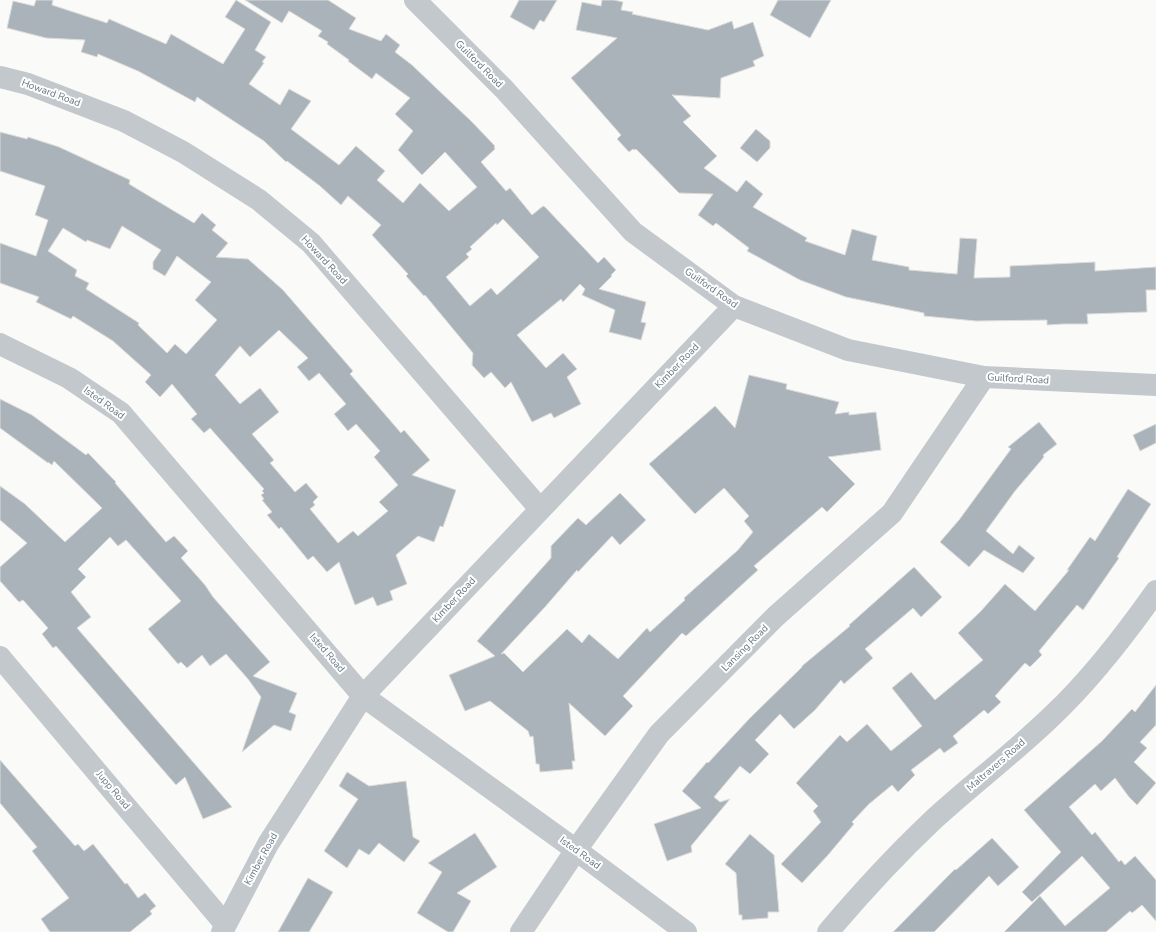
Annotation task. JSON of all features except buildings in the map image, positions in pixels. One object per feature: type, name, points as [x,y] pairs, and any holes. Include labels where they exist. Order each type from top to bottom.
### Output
[{"type":"street","name":"Guilford Road","points":[[415,0],[504,89],[633,232],[734,306],[848,350],[984,377],[1156,385]]},
{"type":"street","name":"Howard Road","points":[[0,77],[28,84],[124,121],[183,152],[265,205],[311,243],[540,509]]},
{"type":"street","name":"Kimber Road","points":[[224,928],[268,844],[363,696],[734,306]]},
{"type":"street","name":"Isted Road","points":[[0,344],[69,378],[121,413],[363,696],[576,850],[686,932]]},
{"type":"street","name":"Lansing Road","points":[[521,932],[576,850],[659,734],[775,617],[892,513],[984,377]]},
{"type":"street","name":"Maltravers Road","points":[[828,932],[884,869],[933,821],[1053,716],[1079,689],[1156,591]]},
{"type":"street","name":"Jupp Road","points":[[0,657],[224,928]]}]
